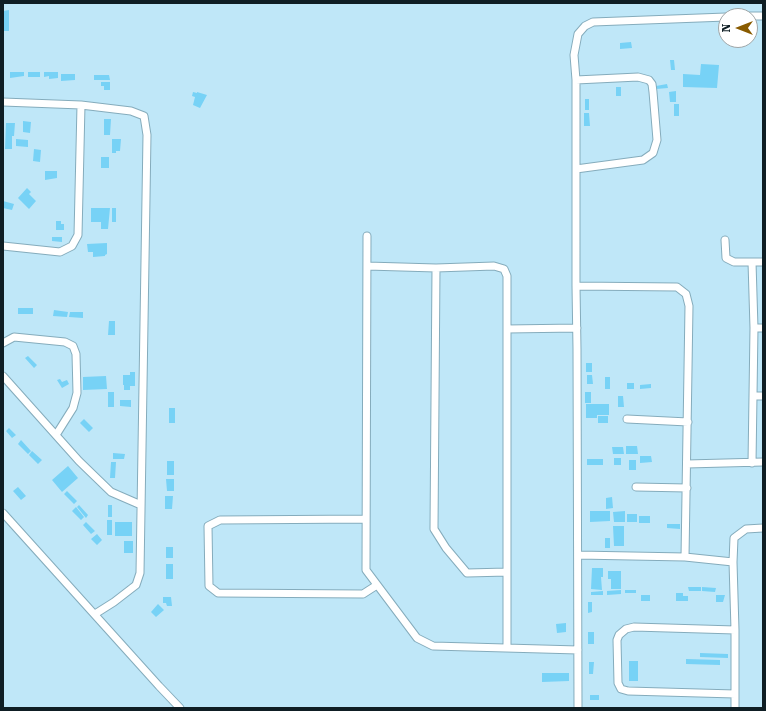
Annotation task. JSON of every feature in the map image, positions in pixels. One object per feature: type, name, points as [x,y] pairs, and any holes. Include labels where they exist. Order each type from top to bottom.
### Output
[{"type":"street","points":[[578,708],[576,80],[574,55],[578,34],[580,30],[593,22],[718,17]]},
{"type":"street","points":[[576,80],[638,78],[649,80],[652,84],[657,140],[653,153],[643,160],[576,170]]},
{"type":"street","points":[[3,102],[131,110],[144,116],[147,136],[140,573],[139,580],[136,585],[95,614]]},
{"type":"street","points":[[3,246],[60,252],[72,246],[78,235],[81,106]]},
{"type":"street","points":[[367,236],[366,570],[417,638],[433,646],[578,650]]},
{"type":"street","points":[[725,240],[726,258],[734,262],[763,262]]},
{"type":"street","points":[[752,262],[754,328],[752,463]]},
{"type":"street","points":[[367,266],[436,268],[494,266],[504,269],[507,276],[507,648]]},
{"type":"street","points":[[436,268],[434,529],[446,548],[467,573],[507,572]]},
{"type":"street","points":[[576,286],[677,287],[686,294],[689,306],[685,557]]},
{"type":"street","points":[[507,329],[577,328]]},
{"type":"street","points":[[754,328],[763,328]]},
{"type":"street","points":[[3,343],[14,337],[65,342],[73,346],[76,354],[77,393],[73,408],[56,434]]},
{"type":"street","points":[[3,376],[56,434],[78,461],[111,492],[141,505]]},
{"type":"street","points":[[753,396],[763,396]]},
{"type":"street","points":[[627,419],[688,422]]},
{"type":"street","points":[[687,464],[763,462]]},
{"type":"street","points":[[636,487],[687,488]]},
{"type":"street","points":[[3,513],[180,708]]},
{"type":"street","points":[[366,519],[220,520],[208,526],[209,586],[218,593],[363,594],[377,584]]},
{"type":"street","points":[[735,708],[734,538],[746,529],[763,528]]},
{"type":"street","points":[[578,555],[685,557],[733,562]]},
{"type":"street","points":[[734,694],[628,691],[622,688],[618,683],[617,640],[619,635],[634,627],[735,630]]},
{"type":"building","points":[[9,10],[9,31],[4,31],[3,11]]},
{"type":"building","points":[[631,42],[632,48],[620,49],[620,43]]},
{"type":"building","points":[[670,60],[674,60],[675,70],[671,70]]},
{"type":"building","points":[[701,64],[719,65],[717,88],[683,87],[683,74],[700,75]]},
{"type":"building","points":[[10,72],[24,72],[24,76],[10,78]]},
{"type":"building","points":[[28,72],[40,72],[40,77],[28,77]]},
{"type":"building","points":[[44,72],[58,72],[58,78],[49,79],[49,76],[44,77]]},
{"type":"building","points":[[61,74],[75,74],[75,80],[61,81]]},
{"type":"building","points":[[94,75],[109,75],[110,80],[94,80]]},
{"type":"building","points":[[101,82],[110,82],[110,90],[104,90],[104,86],[101,86]]},
{"type":"building","points":[[667,84],[668,88],[656,89],[656,86]]},
{"type":"building","points":[[616,87],[621,87],[621,96],[616,96]]},
{"type":"building","points":[[676,91],[676,102],[670,102],[669,92]]},
{"type":"building","points":[[193,92],[207,95],[200,108],[193,105],[195,97],[192,96]]},
{"type":"building","points":[[585,99],[589,99],[589,110],[585,110]]},
{"type":"building","points":[[674,104],[679,104],[679,116],[674,116]]},
{"type":"building","points":[[584,113],[589,113],[590,126],[584,126]]},
{"type":"building","points":[[104,119],[111,119],[110,135],[104,135]]},
{"type":"building","points":[[23,121],[31,122],[30,133],[23,132]]},
{"type":"building","points":[[6,123],[15,123],[14,136],[12,136],[12,149],[5,149]]},
{"type":"building","points":[[16,139],[28,140],[28,147],[16,146]]},
{"type":"building","points":[[112,139],[121,139],[120,151],[116,151],[116,153],[112,153]]},
{"type":"building","points":[[34,149],[41,150],[40,162],[33,161]]},
{"type":"building","points":[[101,157],[109,157],[109,168],[101,168]]},
{"type":"building","points":[[45,171],[57,171],[57,178],[45,180]]},
{"type":"building","points":[[27,188],[31,192],[29,194],[36,201],[29,209],[18,198]]},
{"type":"building","points":[[3,201],[14,204],[12,210],[3,208]]},
{"type":"building","points":[[91,208],[110,208],[108,229],[101,229],[101,222],[91,222]]},
{"type":"building","points":[[112,208],[116,208],[116,222],[112,222]]},
{"type":"building","points":[[56,221],[61,221],[61,224],[64,224],[64,230],[56,230]]},
{"type":"building","points":[[52,237],[62,237],[62,242],[52,241]]},
{"type":"building","points":[[107,243],[107,254],[105,256],[93,257],[93,252],[88,252],[87,244]]},
{"type":"building","points":[[18,308],[33,308],[33,314],[18,314]]},
{"type":"building","points":[[54,310],[68,312],[67,317],[53,316]]},
{"type":"building","points":[[70,312],[83,312],[83,318],[69,317]]},
{"type":"building","points":[[109,321],[115,321],[115,335],[108,335]]},
{"type":"building","points":[[28,356],[37,365],[34,368],[25,358]]},
{"type":"building","points":[[586,363],[592,363],[592,372],[586,372]]},
{"type":"building","points":[[130,372],[135,372],[135,386],[130,386],[130,390],[124,390],[123,375],[130,375]]},
{"type":"building","points":[[587,375],[592,375],[593,384],[587,384]]},
{"type":"building","points":[[106,376],[107,389],[83,390],[83,377]]},
{"type":"building","points":[[605,377],[610,377],[610,389],[605,389]]},
{"type":"building","points":[[60,379],[62,382],[67,380],[69,384],[62,388],[57,380]]},
{"type":"building","points":[[627,383],[634,383],[634,389],[627,389]]},
{"type":"building","points":[[651,384],[651,388],[640,389],[640,385]]},
{"type":"building","points":[[108,392],[114,392],[114,407],[108,407]]},
{"type":"building","points":[[585,392],[591,392],[591,403],[585,403]]},
{"type":"building","points":[[618,396],[623,396],[624,407],[618,407]]},
{"type":"building","points":[[120,400],[131,400],[131,407],[120,406]]},
{"type":"building","points":[[586,404],[609,404],[609,415],[597,415],[597,418],[586,418]]},
{"type":"building","points":[[169,408],[175,408],[175,423],[169,423]]},
{"type":"building","points":[[598,416],[608,416],[608,423],[598,423]]},
{"type":"building","points":[[84,419],[93,428],[89,432],[80,423]]},
{"type":"building","points":[[9,428],[16,435],[12,438],[6,431]]},
{"type":"building","points":[[21,440],[31,451],[28,454],[18,444]]},
{"type":"building","points":[[626,446],[637,446],[638,454],[626,454]]},
{"type":"building","points":[[612,447],[623,447],[624,454],[613,454]]},
{"type":"building","points":[[32,451],[42,460],[38,464],[29,455]]},
{"type":"building","points":[[113,453],[125,454],[124,459],[113,459]]},
{"type":"building","points":[[640,456],[651,456],[652,462],[640,463]]},
{"type":"building","points":[[614,458],[621,458],[621,465],[614,465]]},
{"type":"building","points":[[587,459],[603,459],[603,465],[587,465]]},
{"type":"building","points":[[629,460],[636,460],[636,470],[629,470]]},
{"type":"building","points":[[167,461],[174,461],[174,475],[167,475]]},
{"type":"building","points":[[111,462],[116,462],[115,478],[110,478]]},
{"type":"building","points":[[68,466],[78,478],[62,492],[52,480]]},
{"type":"building","points":[[166,479],[174,479],[174,491],[167,491]]},
{"type":"building","points":[[18,487],[26,496],[21,500],[13,491]]},
{"type":"building","points":[[67,491],[77,501],[74,504],[64,494]]},
{"type":"building","points":[[165,496],[173,496],[172,509],[165,509]]},
{"type":"building","points":[[612,497],[613,508],[606,509],[606,498]]},
{"type":"building","points":[[79,505],[88,515],[86,518],[77,507]]},
{"type":"building","points":[[108,505],[112,505],[112,517],[108,517]]},
{"type":"building","points":[[76,507],[84,517],[81,520],[72,511]]},
{"type":"building","points":[[590,511],[610,511],[610,521],[590,522]]},
{"type":"building","points":[[625,511],[625,522],[614,522],[613,512]]},
{"type":"building","points":[[627,514],[637,514],[637,522],[627,522]]},
{"type":"building","points":[[639,516],[650,516],[650,523],[639,523]]},
{"type":"building","points":[[107,520],[112,520],[112,535],[107,535]]},
{"type":"building","points":[[86,522],[95,531],[91,534],[83,525]]},
{"type":"building","points":[[115,522],[132,522],[132,536],[115,536]]},
{"type":"building","points":[[667,524],[680,524],[680,529],[667,528]]},
{"type":"building","points":[[613,526],[624,526],[624,546],[614,546]]},
{"type":"building","points":[[97,534],[102,540],[97,545],[91,539]]},
{"type":"building","points":[[605,538],[610,538],[610,548],[605,548]]},
{"type":"building","points":[[124,541],[133,541],[133,553],[124,553]]},
{"type":"building","points":[[166,547],[173,547],[173,558],[166,558]]},
{"type":"building","points":[[166,564],[173,564],[173,579],[166,579]]},
{"type":"building","points":[[592,568],[603,568],[603,577],[601,577],[602,590],[591,589]]},
{"type":"building","points":[[608,571],[621,571],[621,589],[611,589],[611,579],[608,579]]},
{"type":"building","points":[[688,587],[701,587],[701,591],[689,591]]},
{"type":"building","points":[[702,587],[716,588],[715,592],[702,591]]},
{"type":"building","points":[[621,590],[621,594],[607,595],[607,591]]},
{"type":"building","points":[[625,590],[636,590],[636,593],[625,593]]},
{"type":"building","points":[[603,591],[603,595],[591,595],[591,592]]},
{"type":"building","points":[[676,593],[683,593],[683,596],[688,596],[688,601],[676,601]]},
{"type":"building","points":[[641,595],[650,595],[650,601],[641,601]]},
{"type":"building","points":[[716,595],[725,595],[723,602],[716,602]]},
{"type":"building","points":[[163,597],[171,597],[172,606],[167,606],[166,603],[163,603]]},
{"type":"building","points":[[588,602],[592,602],[592,612],[588,613]]},
{"type":"building","points":[[158,604],[164,610],[156,617],[151,612]]},
{"type":"building","points":[[566,623],[566,632],[557,633],[556,624]]},
{"type":"building","points":[[588,632],[594,632],[594,644],[588,644]]},
{"type":"building","points":[[700,653],[728,654],[728,658],[700,657]]},
{"type":"building","points":[[686,659],[720,660],[720,665],[686,664]]},
{"type":"building","points":[[629,661],[638,661],[638,681],[629,681]]},
{"type":"building","points":[[589,662],[594,662],[593,674],[589,674]]},
{"type":"building","points":[[542,673],[569,673],[569,681],[542,682]]},
{"type":"building","points":[[590,695],[599,695],[599,700],[590,700]]}]
